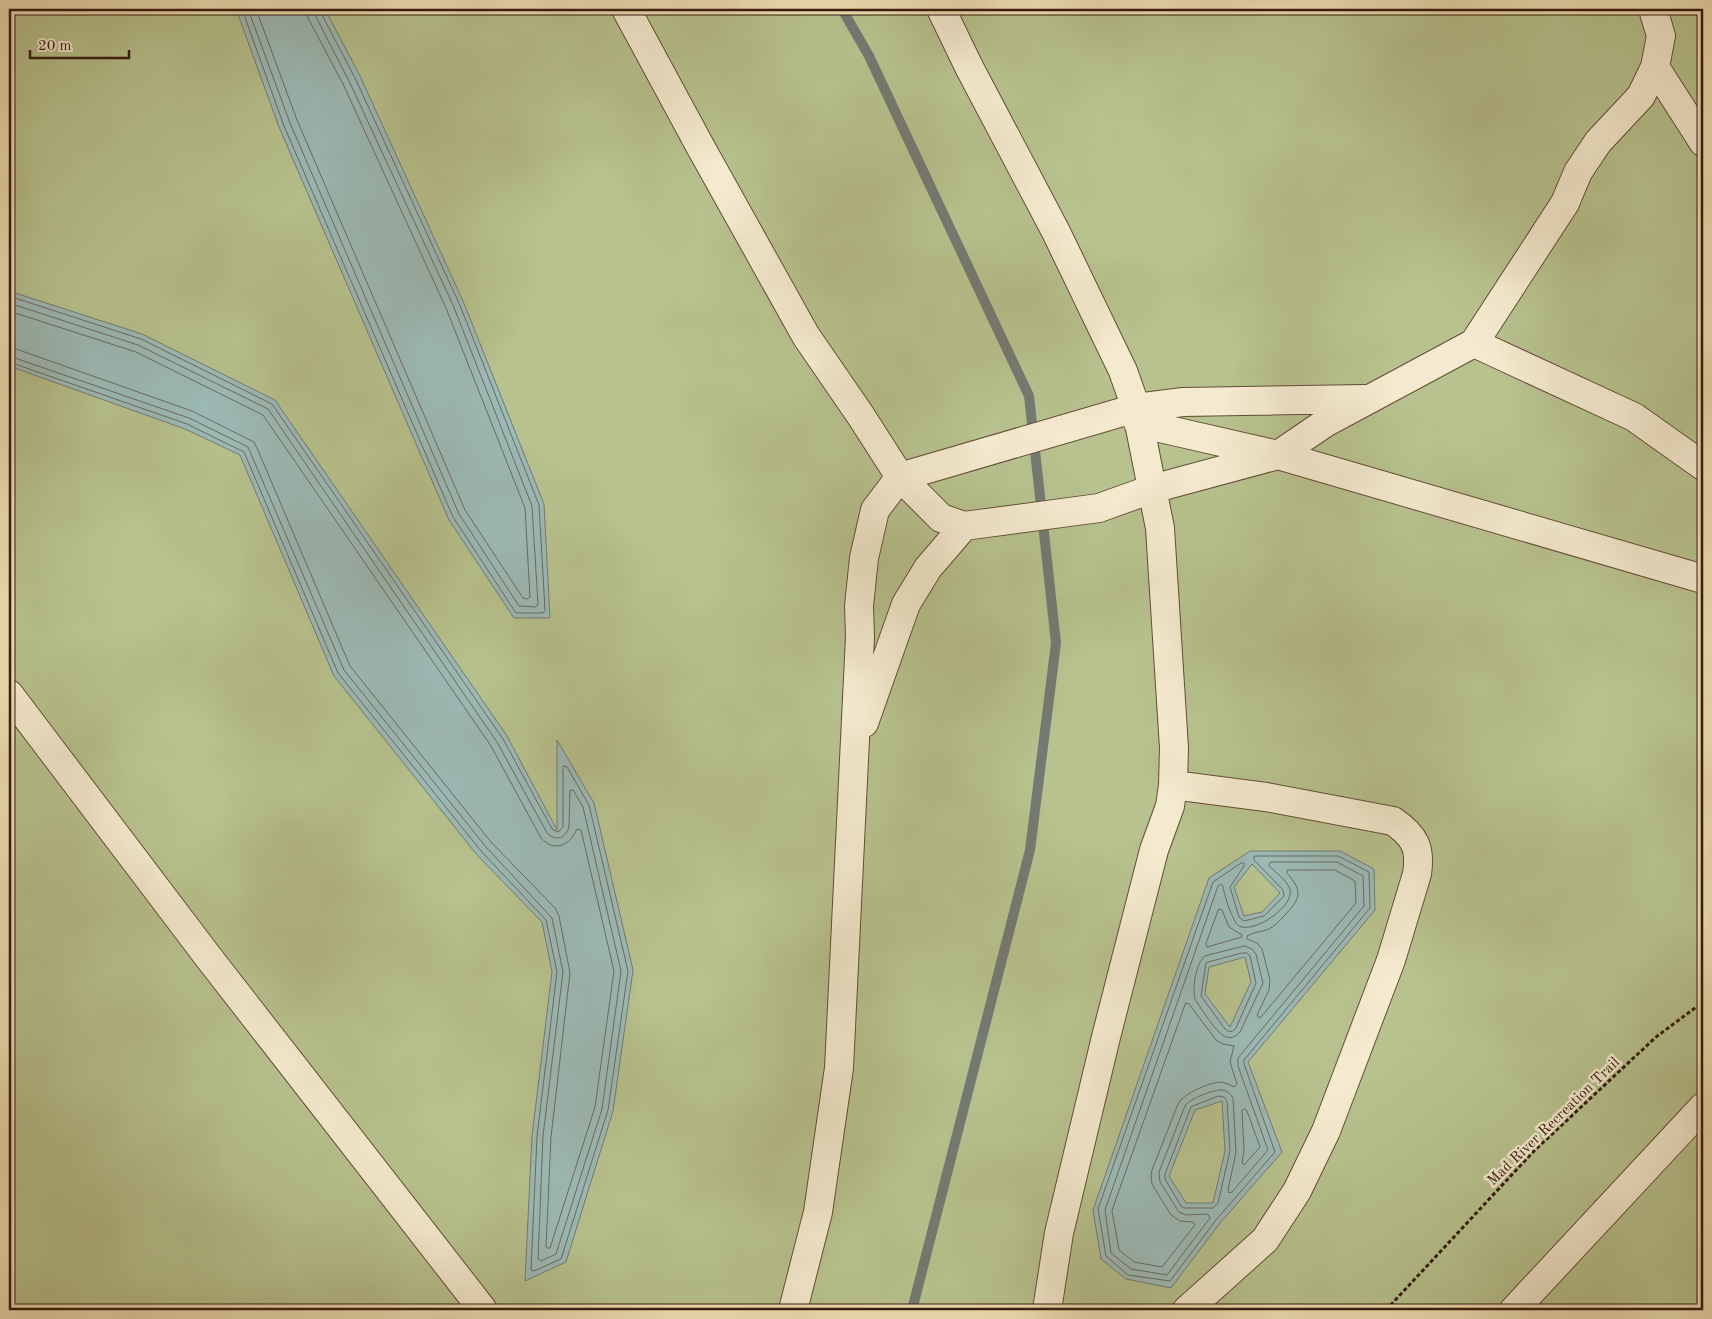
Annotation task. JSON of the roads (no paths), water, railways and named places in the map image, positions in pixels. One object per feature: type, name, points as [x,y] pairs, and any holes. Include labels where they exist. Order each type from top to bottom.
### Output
[{"type":"lane","points":[[626,9],[806,336],[861,416],[900,478],[941,518],[964,526],[1099,508],[1152,489],[1278,455],[1325,423],[1474,344],[1565,203],[1578,172],[1598,142],[1641,96],[1655,67],[1661,36],[1653,9]]},
{"type":"lane","points":[[941,9],[969,68],[1073,267],[1123,371],[1137,416],[1160,528],[1174,748],[1173,785],[1170,806],[1149,869],[1068,1196],[1059,1234],[1047,1310]]},
{"type":"lane","points":[[1655,67],[1703,142]]},
{"type":"lane","points":[[1474,344],[1634,417],[1703,466]]},
{"type":"lane","points":[[793,1310],[818,1212],[839,1068],[860,637],[859,606],[864,558],[874,510],[900,478],[1137,416],[1183,402],[1371,399]]},
{"type":"lane","points":[[1137,416],[1278,455],[1703,579]]},
{"type":"lane","points":[[854,753],[906,604],[928,568],[964,526]]},
{"type":"lane","points":[[9,694],[209,958],[483,1310]]},
{"type":"lane","points":[[1173,785],[1266,797],[1393,821],[1407,831],[1416,845],[1419,861],[1417,874],[1391,960],[1326,1131],[1297,1191],[1265,1240],[1187,1310]]},
{"type":"lane","points":[[1514,1310],[1703,1107]]},
{"type":"water","points":[[236,9],[325,9],[360,76],[463,301],[544,504],[550,618],[514,618],[449,520],[279,127]]},
{"type":"water","points":[[9,291],[142,334],[275,400],[507,736],[557,830],[557,740],[594,803],[633,970],[613,1111],[566,1262],[525,1281],[532,1136],[552,972],[542,922],[477,855],[334,676],[240,455],[185,429],[9,366]]},
{"type":"water","points":[[1250,851],[1340,851],[1374,869],[1375,910],[1248,1062],[1282,1152],[1220,1223],[1171,1288],[1126,1279],[1101,1259],[1093,1210],[1209,878]],"holes":[[[1252,864],[1280,893],[1262,912],[1244,916],[1234,887]],[[1245,957],[1251,982],[1230,1027],[1205,994],[1209,967]],[[1222,1101],[1225,1151],[1213,1203],[1186,1203],[1169,1176],[1195,1110]]]},
{"type":"waterway","points":[[842,9],[869,56],[1029,396],[1056,643],[1030,850],[912,1310]]}]
